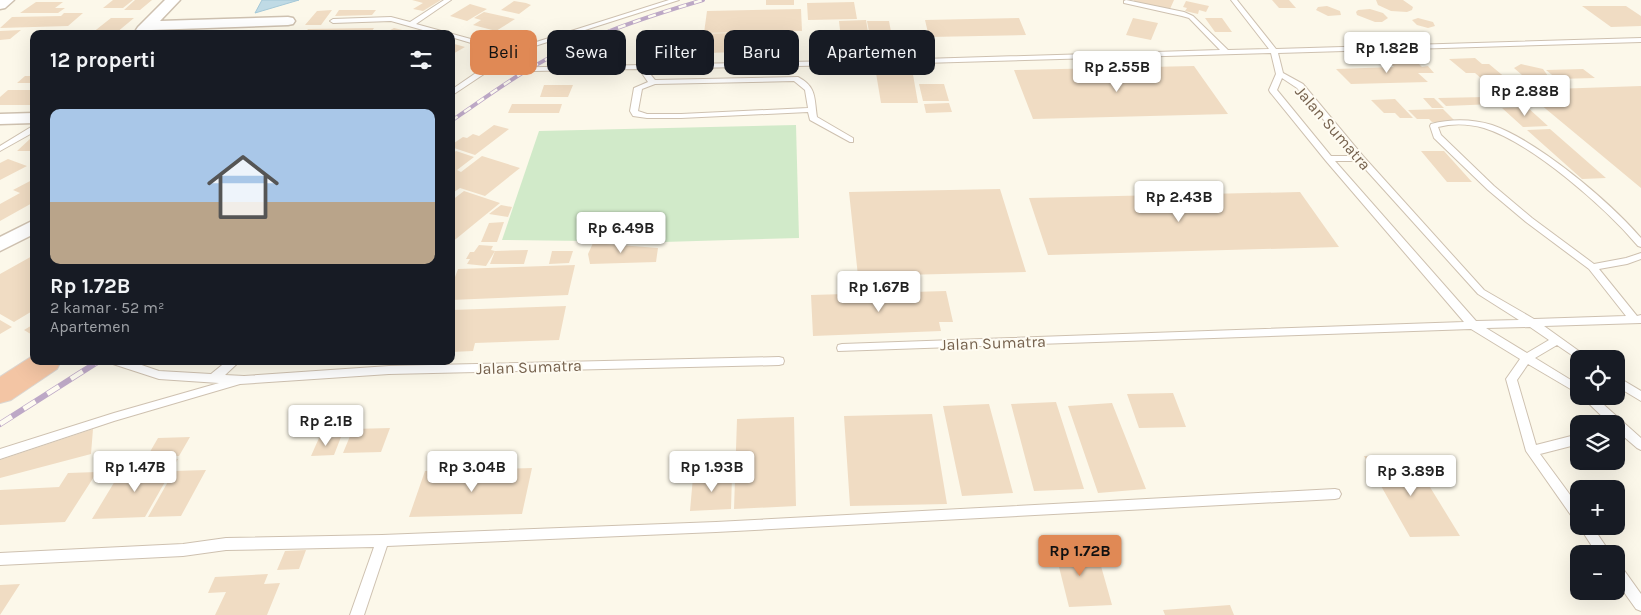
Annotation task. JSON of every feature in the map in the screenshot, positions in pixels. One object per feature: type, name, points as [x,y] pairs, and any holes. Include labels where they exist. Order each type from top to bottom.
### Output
[{"type":"highway","points":[[0,392],[41,365]]},
{"type":"street","points":[[0,5],[7,0]]},
{"type":"street","points":[[143,30],[173,0]]},
{"type":"street","points":[[143,30],[288,21]]},
{"type":"street","points":[[0,119],[30,118]]},
{"type":"street","points":[[0,245],[30,228]]},
{"type":"lane","points":[[412,24],[448,0]]},
{"type":"lane","points":[[537,44],[676,0]]},
{"type":"lane","points":[[1234,0],[1274,51],[1280,74]]},
{"type":"lane","points":[[1126,2],[1191,17],[1225,51]]},
{"type":"lane","points":[[333,21],[391,19],[432,30]]},
{"type":"lane","points":[[455,36],[470,40]]},
{"type":"lane","points":[[935,61],[1641,40]]},
{"type":"lane","points":[[537,69],[636,68]]},
{"type":"lane","name":"Jalan Sumatra","points":[[1570,384],[1473,325],[1329,159],[1273,90],[1280,74],[1300,86],[1360,158],[1481,292],[1534,324],[1572,350]]},
{"type":"lane","points":[[455,91],[479,75]]},
{"type":"lane","points":[[647,75],[654,82]]},
{"type":"lane","points":[[795,75],[795,80]]},
{"type":"lane","points":[[812,110],[681,116],[647,116],[636,114],[634,111],[638,88],[654,82],[795,80],[806,84],[810,89],[813,118],[850,140]]},
{"type":"lane","points":[[1638,320],[1592,267],[1491,188],[1437,136],[1434,126],[1442,123],[1482,126],[1494,128],[1509,136],[1562,172],[1605,208],[1641,244]]},
{"type":"lane","points":[[0,149],[30,131]]},
{"type":"lane","points":[[1329,159],[1360,158]]},
{"type":"lane","points":[[1592,267],[1627,261],[1641,256]]},
{"type":"lane","name":"Jalan Sumatra","points":[[842,348],[1638,320]]},
{"type":"lane","points":[[1557,340],[1527,358],[1511,379],[1532,451],[1570,504]]},
{"type":"lane","name":"Jalan Sumatra","points":[[129,365],[159,375],[244,380],[389,370],[779,361]]},
{"type":"lane","points":[[213,378],[230,365]]},
{"type":"lane","points":[[0,454],[114,416],[244,380]]},
{"type":"lane","points":[[1625,386],[1641,397]]},
{"type":"lane","points":[[1596,405],[1607,415]]},
{"type":"lane","points":[[1625,431],[1641,445]]},
{"type":"lane","points":[[1532,451],[1570,441]]},
{"type":"lane","points":[[0,559],[183,550],[226,544],[382,541],[716,527],[1335,494]]},
{"type":"lane","points":[[357,615],[382,541]]},
{"type":"lane","points":[[1625,582],[1641,604]]},
{"type":"green space","points":[[796,125],[799,238],[663,242],[502,240],[539,131]]},
{"type":"water","points":[[262,0],[299,0],[255,13]]},
{"type":"building","points":[[113,0],[133,0],[123,8],[103,8]]},
{"type":"building","points":[[135,0],[152,0],[140,10],[124,10]]},
{"type":"building","points":[[412,0],[441,0],[423,11],[413,9],[423,3]]},
{"type":"building","points":[[766,0],[794,0],[794,5],[766,5]]},
{"type":"building","points":[[1134,0],[1174,0],[1170,9],[1133,2]]},
{"type":"building","points":[[1272,0],[1289,0],[1296,8],[1279,8]]},
{"type":"building","points":[[1376,0],[1403,0],[1413,7],[1412,10],[1407,12],[1391,11],[1378,5]]},
{"type":"building","points":[[514,1],[531,5],[519,14],[501,10]]},
{"type":"building","points":[[1186,1],[1209,6],[1206,12],[1199,10],[1198,14],[1185,11],[1187,8],[1183,7]]},
{"type":"building","points":[[36,2],[63,2],[55,8],[65,8],[58,13],[20,13]]},
{"type":"building","points":[[854,2],[857,19],[808,20],[807,3]]},
{"type":"building","points":[[470,4],[487,9],[467,21],[450,16]]},
{"type":"building","points":[[1327,6],[1340,11],[1341,15],[1328,16],[1316,10],[1318,7]]},
{"type":"building","points":[[1582,6],[1626,6],[1641,16],[1641,26],[1611,27]]},
{"type":"building","points":[[801,9],[802,31],[724,30],[724,33],[714,33],[714,30],[704,30],[707,11]]},
{"type":"building","points":[[1370,9],[1383,13],[1388,18],[1382,22],[1375,22],[1357,15],[1356,12],[1358,10]]},
{"type":"building","points":[[332,10],[321,25],[305,25],[317,11]]},
{"type":"building","points":[[339,10],[376,10],[372,15],[335,16]]},
{"type":"building","points":[[484,12],[515,19],[498,30],[492,30],[473,25],[481,20],[474,18]]},
{"type":"building","points":[[64,13],[83,13],[68,26],[0,28],[12,17],[61,16]]},
{"type":"building","points":[[111,18],[134,18],[120,30],[96,30]]},
{"type":"building","points":[[1019,18],[1026,35],[935,37],[935,30],[927,30],[925,20]]},
{"type":"building","points":[[1133,18],[1158,23],[1151,40],[1126,35]]},
{"type":"building","points":[[1205,18],[1222,18],[1232,32],[1215,32]]},
{"type":"building","points":[[1418,18],[1433,22],[1435,26],[1428,28],[1417,25],[1412,20]]},
{"type":"building","points":[[866,20],[868,30],[840,30],[839,21]]},
{"type":"building","points":[[867,21],[889,21],[891,30],[869,30]]},
{"type":"building","points":[[374,28],[373,30],[308,29]]},
{"type":"building","points":[[21,30],[10,39],[0,40],[0,31]]},
{"type":"building","points":[[714,33],[724,33],[724,52],[714,53]]},
{"type":"building","points":[[455,44],[465,47],[455,53]]},
{"type":"building","points":[[1475,58],[1482,64],[1489,64],[1507,79],[1482,79],[1475,73],[1466,73],[1449,59]]},
{"type":"building","points":[[1415,60],[1422,67],[1428,66],[1434,73],[1418,73],[1428,82],[1351,84],[1336,69],[1394,67],[1387,61]]},
{"type":"building","points":[[1521,64],[1543,69],[1548,76],[1538,78],[1522,75],[1514,68]]},
{"type":"building","points":[[1194,66],[1228,114],[1033,119],[1014,70]]},
{"type":"building","points":[[1583,69],[1595,78],[1557,79],[1546,70]]},
{"type":"building","points":[[876,75],[913,75],[918,103],[881,103]]},
{"type":"building","points":[[25,76],[30,76],[30,83],[17,83]]},
{"type":"building","points":[[919,84],[944,84],[949,101],[923,101]]},
{"type":"building","points":[[544,85],[573,85],[568,97],[540,97]]},
{"type":"building","points":[[1641,86],[1641,188],[1523,90]]},
{"type":"building","points":[[8,90],[30,90],[30,105],[0,105],[0,97]]},
{"type":"building","points":[[1488,96],[1512,96],[1522,105],[1498,106]]},
{"type":"building","points":[[1485,97],[1494,104],[1446,106],[1438,98]]},
{"type":"building","points":[[1423,98],[1434,98],[1444,108],[1432,108]]},
{"type":"building","points":[[1395,99],[1413,118],[1400,118],[1395,113],[1384,113],[1371,100]]},
{"type":"building","points":[[949,103],[952,112],[926,113],[924,104]]},
{"type":"building","points":[[512,104],[562,104],[559,113],[508,113]]},
{"type":"building","points":[[1527,107],[1548,126],[1523,127],[1502,108]]},
{"type":"building","points":[[1443,109],[1456,122],[1432,122],[1429,119],[1417,119],[1408,110]]},
{"type":"building","points":[[494,125],[509,129],[475,155],[455,148],[455,142],[463,137],[467,138],[473,134],[479,136]]},
{"type":"building","points":[[1550,129],[1606,178],[1582,179],[1527,130]]},
{"type":"building","points":[[30,139],[30,151],[17,151]]},
{"type":"building","points":[[1421,151],[1444,151],[1472,182],[1447,182]]},
{"type":"building","points":[[455,152],[474,157],[457,170],[461,172],[482,156],[520,168],[485,196],[460,188],[455,191]]},
{"type":"building","points":[[8,159],[27,166],[0,180],[0,163]]},
{"type":"building","points":[[30,181],[30,204],[0,221],[0,204],[20,193],[13,190]]},
{"type":"building","points":[[1000,189],[1026,272],[858,276],[849,192]]},
{"type":"building","points":[[464,191],[500,203],[455,240],[455,198]]},
{"type":"building","points":[[1300,192],[1339,247],[1048,255],[1029,198]]},
{"type":"building","points":[[501,205],[512,207],[508,217],[489,214]]},
{"type":"building","points":[[504,222],[497,242],[481,242],[489,223]]},
{"type":"building","points":[[593,243],[658,248],[656,262],[590,264],[588,254]]},
{"type":"building","points":[[479,245],[493,246],[491,250],[495,251],[486,266],[467,264],[470,259],[466,259],[470,252],[474,252]]},
{"type":"building","points":[[528,250],[524,264],[490,264],[495,251]]},
{"type":"building","points":[[552,251],[573,251],[569,263],[549,264]]},
{"type":"building","points":[[30,257],[30,312],[14,322],[0,314],[0,274]]},
{"type":"building","points":[[575,265],[568,295],[455,300],[455,277],[458,269]]},
{"type":"building","points":[[946,291],[953,322],[939,322],[941,331],[813,336],[811,295]]},
{"type":"building","points":[[566,306],[559,340],[475,343],[473,351],[455,352],[455,310]]},
{"type":"building","points":[[0,320],[12,327],[0,334]]},
{"type":"building","points":[[30,326],[30,334],[24,330]]},
{"type":"building","points":[[1173,393],[1186,427],[1139,428],[1127,394]]},
{"type":"building","points":[[1056,402],[1084,489],[1034,491],[1011,404]]},
{"type":"building","points":[[1112,403],[1146,489],[1098,493],[1068,406]]},
{"type":"building","points":[[989,404],[1013,493],[962,496],[943,406]]},
{"type":"building","points":[[932,414],[947,504],[850,506],[844,416]]},
{"type":"building","points":[[794,417],[796,506],[734,509],[737,419]]},
{"type":"building","points":[[390,428],[381,452],[343,453],[353,429]]},
{"type":"building","points":[[93,429],[91,454],[0,478],[0,460]]},
{"type":"building","points":[[190,437],[179,456],[147,457],[158,438]]},
{"type":"building","points":[[341,437],[334,455],[311,456],[319,438]]},
{"type":"building","points":[[1364,456],[1411,456],[1460,536],[1410,537]]},
{"type":"building","points":[[178,459],[145,517],[92,519],[118,476],[150,475],[159,460]]},
{"type":"building","points":[[532,468],[522,514],[409,517],[425,471]]},
{"type":"building","points":[[206,470],[181,516],[148,517],[174,471]]},
{"type":"building","points":[[97,472],[65,522],[0,525],[0,490],[59,487],[68,473]]},
{"type":"building","points":[[732,475],[731,509],[690,511],[693,477]]},
{"type":"building","points":[[1051,535],[1071,535],[1079,567],[1101,566],[1112,605],[1069,607]]},
{"type":"building","points":[[306,550],[299,569],[277,570],[285,551]]},
{"type":"building","points":[[268,574],[264,584],[280,583],[267,615],[215,615],[226,592],[208,593],[215,577]]},
{"type":"building","points":[[20,584],[0,615],[0,585]]},
{"type":"building","points":[[1230,605],[1234,615],[1165,615],[1163,610]]},
{"type":"railway","points":[[455,118],[527,70],[569,48],[635,22],[703,0]]},
{"type":"railway","points":[[0,424],[93,365]]}]
